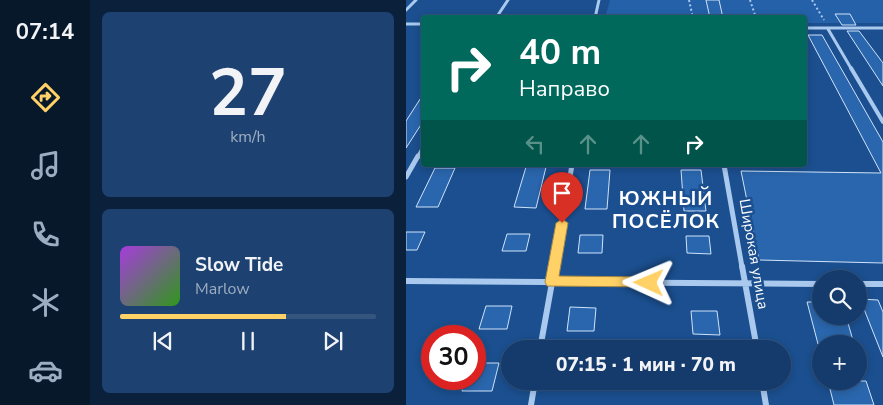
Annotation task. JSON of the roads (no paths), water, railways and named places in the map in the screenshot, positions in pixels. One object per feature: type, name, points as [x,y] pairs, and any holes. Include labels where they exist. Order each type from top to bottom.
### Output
[{"type":"street","points":[[406,10],[416,0]]},
{"type":"street","points":[[498,15],[508,0]]},
{"type":"street","points":[[596,15],[599,0]]},
{"type":"street","points":[[406,24],[421,24]]},
{"type":"street","points":[[807,28],[883,28]]},
{"type":"street","points":[[828,29],[883,122]]},
{"type":"street","points":[[406,177],[421,151]]},
{"type":"street","points":[[542,340],[572,167]]},
{"type":"street","name":"Широкая улица","points":[[724,167],[754,340]]},
{"type":"street","points":[[406,281],[812,284]]},
{"type":"street","points":[[867,284],[883,284]]},
{"type":"street","points":[[531,405],[534,390]]},
{"type":"street","points":[[764,390],[766,405]]},
{"type":"district","name":"ЮЖНЫЙ ПОСЁЛОК","points":[[666,210]]}]
